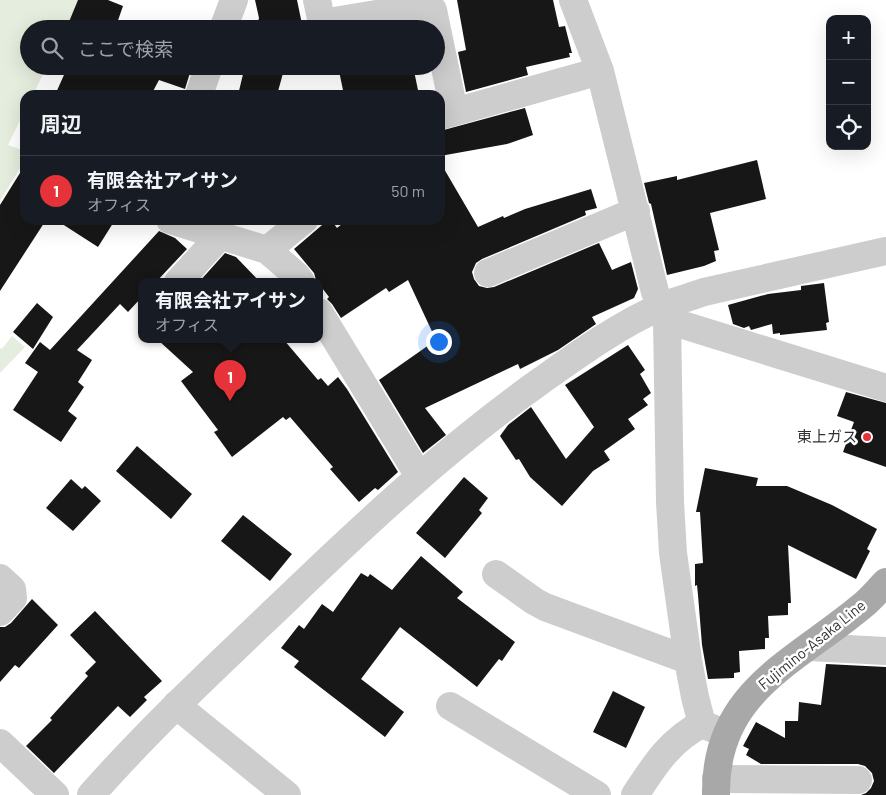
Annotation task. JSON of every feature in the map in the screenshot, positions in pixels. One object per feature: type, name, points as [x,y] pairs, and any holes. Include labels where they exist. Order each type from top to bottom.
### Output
[{"type":"main road","name":"Fujimino-Asaka Line","points":[[716,787],[719,756],[714,729],[740,710],[758,687],[777,670],[863,605],[886,582]]},
{"type":"street","points":[[226,20],[234,0]]},
{"type":"street","points":[[317,0],[321,20]]},
{"type":"street","points":[[573,0],[600,71],[655,292],[664,313],[670,510],[680,610],[695,696],[714,729],[688,732],[675,741],[653,767],[635,795]]},
{"type":"street","points":[[340,20],[425,6],[433,10],[434,20]]},
{"type":"street","points":[[445,98],[447,113],[600,71]]},
{"type":"street","points":[[201,90],[207,75]]},
{"type":"street","points":[[442,75],[444,90]]},
{"type":"street","points":[[488,273],[636,211]]},
{"type":"street","points":[[186,225],[267,250],[298,278]]},
{"type":"street","points":[[267,250],[298,225]]},
{"type":"street","points":[[182,278],[220,236]]},
{"type":"street","points":[[91,795],[123,758],[176,705],[323,564],[419,476],[466,437],[553,372],[621,328],[664,313],[704,292],[886,251]]},
{"type":"street","points":[[664,313],[886,388]]},
{"type":"street","points":[[323,319],[419,476]]},
{"type":"street","points":[[496,574],[534,602],[545,607],[688,660]]},
{"type":"street","points":[[0,578],[12,589],[13,598],[0,612]]},
{"type":"street","points":[[809,647],[886,651]]},
{"type":"street","points":[[176,705],[287,795]]},
{"type":"street","points":[[450,706],[597,795]]},
{"type":"street","points":[[0,743],[55,795]]},
{"type":"street","points":[[716,787],[858,780]]},
{"type":"green space","points":[[0,0],[80,0],[70,20],[20,20],[20,75],[43,75],[35,90],[20,90],[20,120],[8,145],[20,149],[20,168],[0,201]]},
{"type":"green space","points":[[12,336],[25,347],[0,373],[0,348],[2,349]]},
{"type":"building","points":[[78,0],[108,0],[123,6],[118,20],[70,20]]},
{"type":"building","points":[[255,0],[297,0],[301,20],[258,20]]},
{"type":"building","points":[[457,0],[553,0],[559,27],[565,26],[572,53],[569,53],[570,57],[526,67],[528,75],[466,92],[458,52],[466,50]]},
{"type":"building","points":[[64,75],[189,75],[185,89],[159,80],[154,90],[57,90]]},
{"type":"building","points":[[243,75],[283,75],[278,90],[239,90]]},
{"type":"building","points":[[340,75],[415,75],[418,90],[343,90]]},
{"type":"building","points":[[525,108],[533,135],[507,144],[445,155],[445,130]]},
{"type":"building","points":[[757,160],[766,199],[710,213],[719,250],[714,251],[716,261],[704,266],[667,275],[651,204],[649,203],[644,183],[677,176],[677,180]]},
{"type":"building","points":[[445,171],[478,227],[503,216],[504,218],[525,209],[591,189],[597,208],[585,211],[586,215],[482,259],[476,263],[472,272],[474,279],[479,286],[494,287],[599,243],[612,270],[631,262],[638,289],[634,298],[592,317],[596,324],[558,350],[520,369],[518,364],[425,408],[446,435],[423,453],[379,380],[436,340],[408,280],[389,292],[386,288],[341,318],[327,299],[329,297],[323,289],[323,278],[315,278],[314,273],[294,249],[322,225],[335,225],[337,228],[341,225],[445,225]]},
{"type":"building","points":[[20,173],[20,225],[43,225],[0,291],[0,205]]},
{"type":"building","points":[[64,225],[112,225],[98,247]]},
{"type":"building","points":[[159,231],[175,238],[187,249],[160,278],[138,278],[138,301],[128,312],[120,304],[77,350],[92,360],[78,382],[84,387],[68,411],[77,418],[61,442],[13,410],[38,372],[25,363],[40,342],[50,350]]},
{"type":"building","points":[[225,253],[236,257],[256,278],[203,278]]},
{"type":"building","points":[[824,283],[829,322],[826,323],[827,330],[780,335],[780,333],[773,334],[772,324],[751,330],[749,326],[744,328],[733,324],[728,305],[768,294],[801,290],[801,286]]},
{"type":"building","points":[[37,303],[53,317],[33,349],[13,332]]},
{"type":"building","points":[[161,343],[287,343],[318,380],[321,378],[328,386],[338,377],[398,472],[378,490],[375,488],[359,502],[330,469],[333,467],[290,417],[286,420],[283,417],[232,457],[214,432],[218,430],[181,381],[193,372]]},
{"type":"building","points":[[628,345],[645,370],[640,374],[651,393],[643,399],[648,405],[628,419],[635,429],[604,451],[610,460],[593,471],[562,506],[530,477],[519,459],[516,460],[500,436],[508,425],[531,407],[566,459],[594,427],[565,385]]},
{"type":"building","name":"東上ガス","points":[[846,392],[886,403],[886,467],[843,452],[854,422],[837,416]]},
{"type":"building","points":[[137,446],[192,494],[171,519],[116,471]]},
{"type":"building","points":[[705,468],[758,478],[756,486],[787,486],[832,505],[877,529],[867,549],[870,551],[856,579],[788,545],[791,603],[788,603],[788,615],[768,616],[769,638],[765,638],[765,649],[739,651],[740,672],[734,673],[734,678],[708,679],[702,645],[697,585],[695,586],[695,564],[703,563],[700,512],[696,512]]},
{"type":"building","points":[[464,477],[488,498],[479,510],[482,513],[445,558],[416,533]]},
{"type":"building","points":[[71,479],[82,489],[85,486],[101,501],[73,531],[46,508]]},
{"type":"building","points":[[243,515],[292,554],[270,581],[221,541]]},
{"type":"building","points":[[421,556],[463,592],[457,598],[515,642],[502,661],[499,659],[477,687],[400,627],[361,679],[404,712],[385,737],[294,667],[299,661],[281,648],[299,625],[304,629],[322,604],[333,612],[361,573],[368,577],[370,574],[392,590]]},
{"type":"building","points":[[32,599],[58,625],[19,668],[15,665],[0,682],[0,627],[5,627],[11,623]]},
{"type":"building","points":[[95,611],[162,681],[144,697],[147,700],[130,717],[118,706],[54,773],[26,746],[52,720],[50,718],[88,676],[85,673],[96,662],[70,635]]},
{"type":"building","points":[[826,664],[886,667],[886,795],[861,795],[871,788],[874,781],[872,773],[865,766],[858,764],[761,764],[746,755],[749,749],[743,746],[756,722],[785,738],[785,721],[798,721],[799,702],[821,705]]},
{"type":"building","points":[[613,691],[645,707],[626,748],[593,732]]},
{"type":"place","name":"有限会社アイサン","points":[[230,401]]},
{"type":"place","name":"東上ガス","points":[[867,437]]}]
